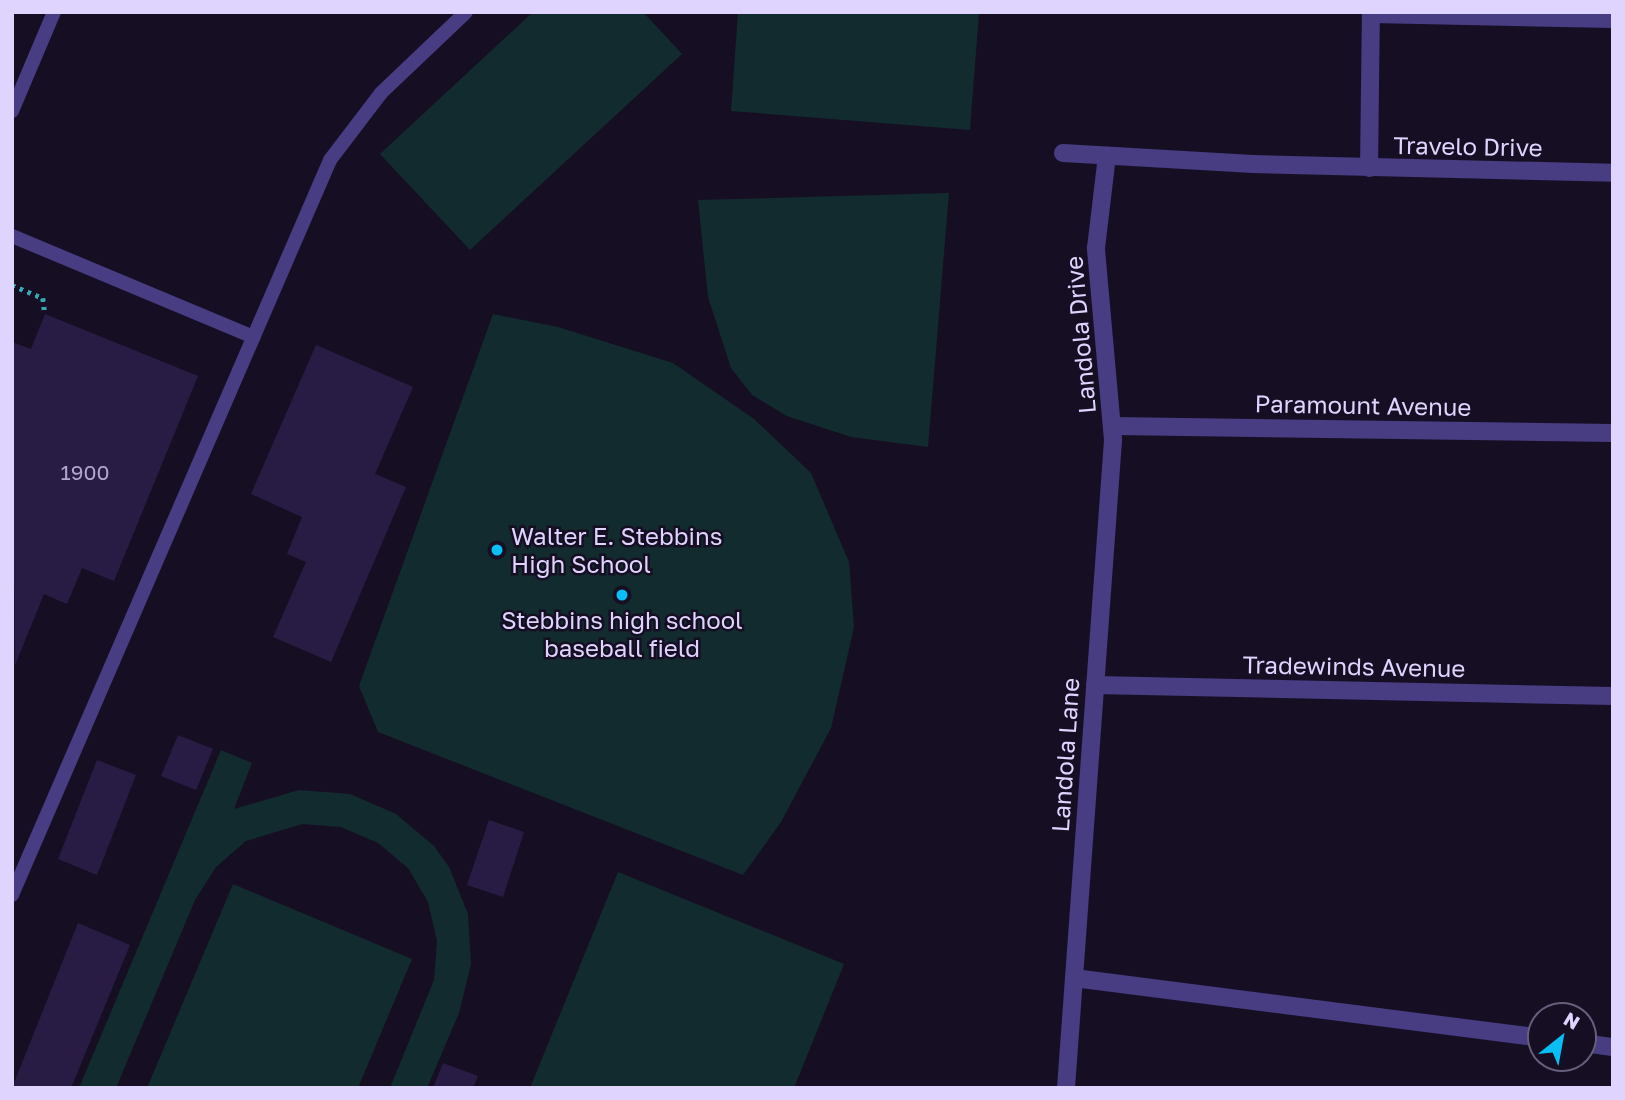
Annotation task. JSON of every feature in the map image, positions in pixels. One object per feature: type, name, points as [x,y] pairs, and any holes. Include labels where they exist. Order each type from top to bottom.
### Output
[{"type":"street","points":[[1063,153],[1369,168],[1371,13],[1613,19]]},
{"type":"street","name":"Landola Drive","points":[[1107,156],[1096,260],[1113,426]]},
{"type":"street","name":"Travelo Drive","points":[[1369,168],[1613,173]]},
{"type":"street","name":"Paramount Avenue","points":[[1113,426],[1613,433]]},
{"type":"street","name":"Landola Lane","points":[[1066,1088],[1113,426]]},
{"type":"street","name":"Tradewinds Avenue","points":[[1095,685],[1613,696]]},
{"type":"street","points":[[1074,978],[1527,1036]]},
{"type":"lane","points":[[12,111],[54,12]]},
{"type":"lane","points":[[12,895],[330,160],[381,93],[466,12]]},
{"type":"lane","points":[[12,236],[254,337]]},
{"type":"path","points":[[12,285],[43,298],[45,314]]},
{"type":"green space","points":[[533,12],[643,12],[682,54],[470,250],[380,154]]},
{"type":"green space","points":[[738,12],[979,12],[970,130],[731,111]]},
{"type":"green space","points":[[949,193],[928,447],[851,437],[787,416],[752,395],[731,368],[708,297],[698,200]]},
{"type":"green space","name":"Stebbins high school baseball field","points":[[493,314],[558,327],[673,363],[754,419],[811,473],[849,562],[854,627],[831,728],[781,822],[743,875],[378,732],[359,686]]},
{"type":"green space","points":[[221,750],[252,763],[234,809],[299,790],[350,794],[396,814],[434,846],[449,867],[468,914],[471,964],[459,1013],[427,1088],[390,1088],[434,980],[437,941],[428,902],[408,868],[378,843],[341,827],[302,824],[246,841],[216,867],[195,900],[116,1088],[79,1088]]},
{"type":"green space","points":[[618,872],[844,964],[794,1088],[530,1088]]},
{"type":"green space","points":[[233,884],[412,959],[358,1088],[147,1088]]},
{"type":"building","points":[[45,314],[198,376],[114,581],[82,568],[67,604],[44,594],[15,665],[12,342],[31,349]]},
{"type":"building","points":[[316,345],[413,387],[375,474],[406,487],[331,662],[273,637],[306,562],[287,554],[302,517],[251,494]]},
{"type":"building","points":[[178,735],[213,749],[196,790],[161,776]]},
{"type":"building","points":[[97,760],[136,775],[97,875],[58,859]]},
{"type":"building","points":[[489,820],[524,832],[503,897],[467,885]]},
{"type":"building","points":[[78,923],[130,945],[71,1088],[12,1088]]},
{"type":"building","points":[[443,1063],[478,1076],[473,1088],[433,1088]]},
{"type":"place","name":"Walter E. Stebbins High School","points":[[497,550]]},
{"type":"place","name":"Stebbins high school baseball field","points":[[622,595]]}]
